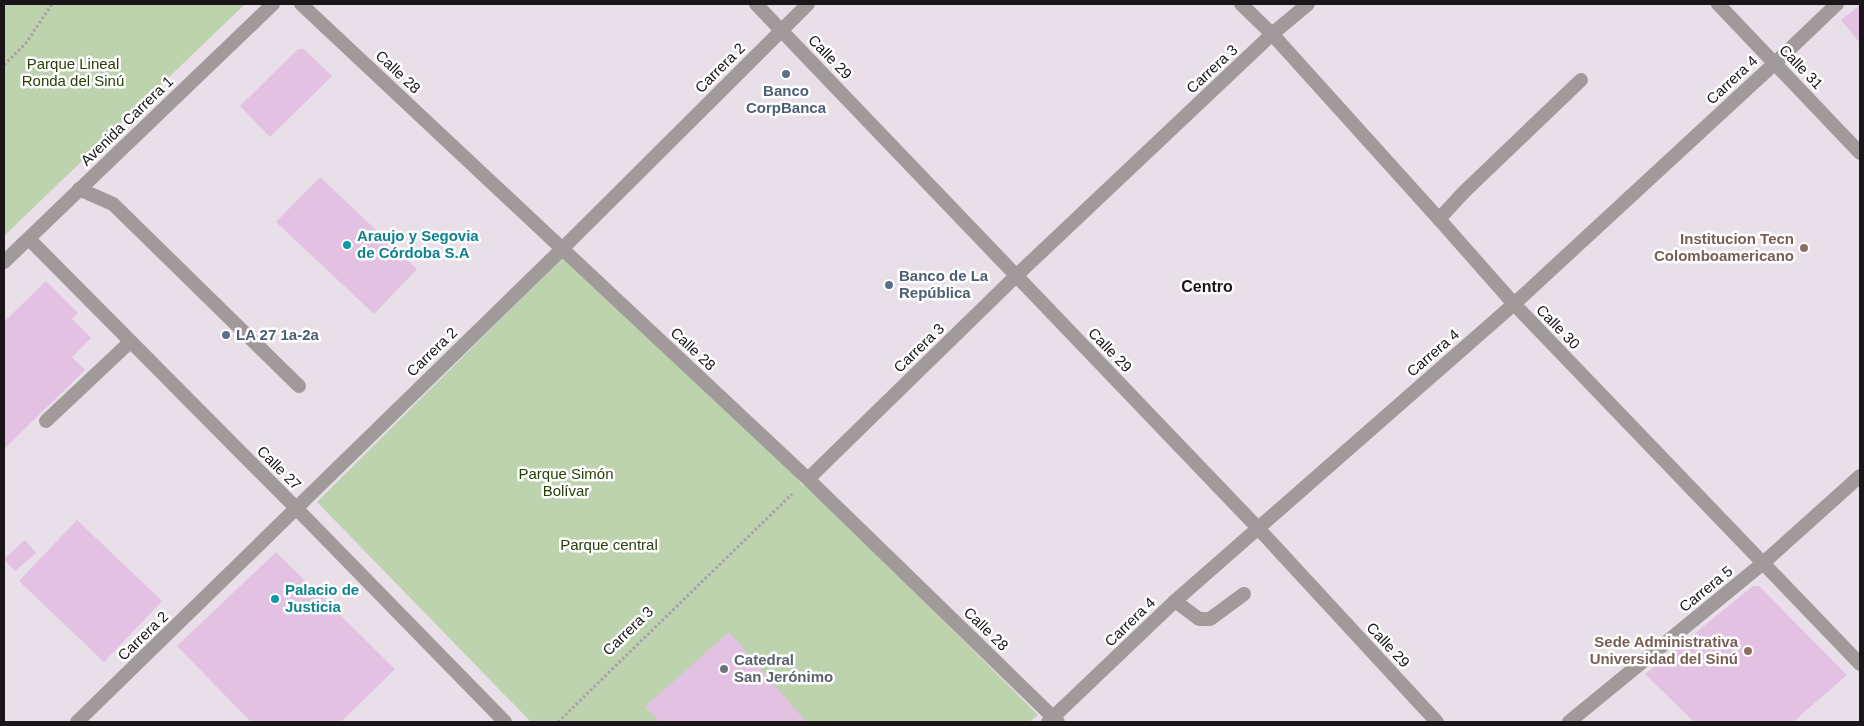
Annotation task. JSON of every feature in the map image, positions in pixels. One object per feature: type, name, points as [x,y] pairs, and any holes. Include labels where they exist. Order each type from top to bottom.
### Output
[{"type":"street","name":"Avenida Carrera 1","points":[[4,262],[273,4]]},
{"type":"street","name":"Calle 28","points":[[301,4],[808,479],[1053,721]]},
{"type":"street","name":"Calle 29","points":[[756,4],[1257,528],[1437,722]]},
{"type":"street","name":"Carrera 2","points":[[77,722],[563,248],[808,4]]},
{"type":"street","name":"Calle 30","points":[[1242,4],[1272,34],[1514,304],[1860,664]]},
{"type":"street","name":"Carrera 3","points":[[808,479],[1017,275],[1272,34],[1308,4]]},
{"type":"street","name":"Calle 31","points":[[1718,4],[1860,153]]},
{"type":"street","name":"Carrera 4","points":[[1053,721],[1175,601],[1514,304],[1837,4]]},
{"type":"street","points":[[1439,219],[1464,192],[1581,80]]},
{"type":"street","points":[[79,189],[112,204],[299,386]]},
{"type":"street","name":"Calle 27","points":[[28,239],[297,509],[505,722]]},
{"type":"street","points":[[46,422],[130,342]]},
{"type":"street","name":"Carrera 5","points":[[1569,722],[1762,564],[1860,476]]},
{"type":"street","points":[[1175,601],[1199,619],[1210,619],[1244,594]]},
{"type":"path","points":[[4,65],[26,43],[52,4]]},
{"type":"path","name":"Carrera 3","points":[[558,722],[808,479]]},
{"type":"green space","name":"Parque Lineal Ronda del Sinú","points":[[4,4],[245,4],[4,236]]},
{"type":"green space","name":"Parque Simón Bolívar","points":[[564,256],[800,479],[799,481],[803,486],[806,484],[1038,715],[1029,722],[531,722],[317,502]]},
{"type":"building","points":[[1860,5],[1860,43],[1841,20]]},
{"type":"building","points":[[298,49],[304,49],[332,76],[270,137],[240,106]]},
{"type":"building","name":"Araujo y Segovia de Córdoba S.A","points":[[320,177],[417,269],[374,314],[276,222]]},
{"type":"building","points":[[46,281],[78,313],[72,319],[91,338],[72,357],[85,370],[4,449],[4,322]]},
{"type":"building","points":[[77,520],[162,601],[104,662],[19,581]]},
{"type":"building","points":[[25,540],[36,553],[15,571],[4,559]]},
{"type":"building","name":"Palacio de Justicia","points":[[276,552],[395,669],[341,722],[251,722],[177,646]]},
{"type":"building","name":"Sede Administrativa Universidad del Sinú","points":[[1753,586],[1759,586],[1847,675],[1793,722],[1694,722],[1645,674]]},
{"type":"building","name":"Catedral San Jerónimo","points":[[729,632],[806,722],[660,722],[645,707]]},
{"type":"place","name":"Banco CorpBanca","points":[[786,74]]},
{"type":"place","name":"Araujo y Segovia de Córdoba S.A","points":[[347,245]]},
{"type":"place","name":"Institucion Tecn Colomboamericano","points":[[1804,248]]},
{"type":"place","name":"Banco de La República","points":[[889,285]]},
{"type":"place","name":"LA 27 1a-2a","points":[[226,335]]},
{"type":"place","name":"Palacio de Justicia","points":[[275,599]]},
{"type":"place","name":"Sede Administrativa Universidad del Sinú","points":[[1748,651]]},
{"type":"place","name":"Catedral San Jerónimo","points":[[724,669]]},
{"type":"district","name":"Centro","points":[[1207,286]]},
{"type":"park label","name":"Parque central","points":[[609,545]]}]
